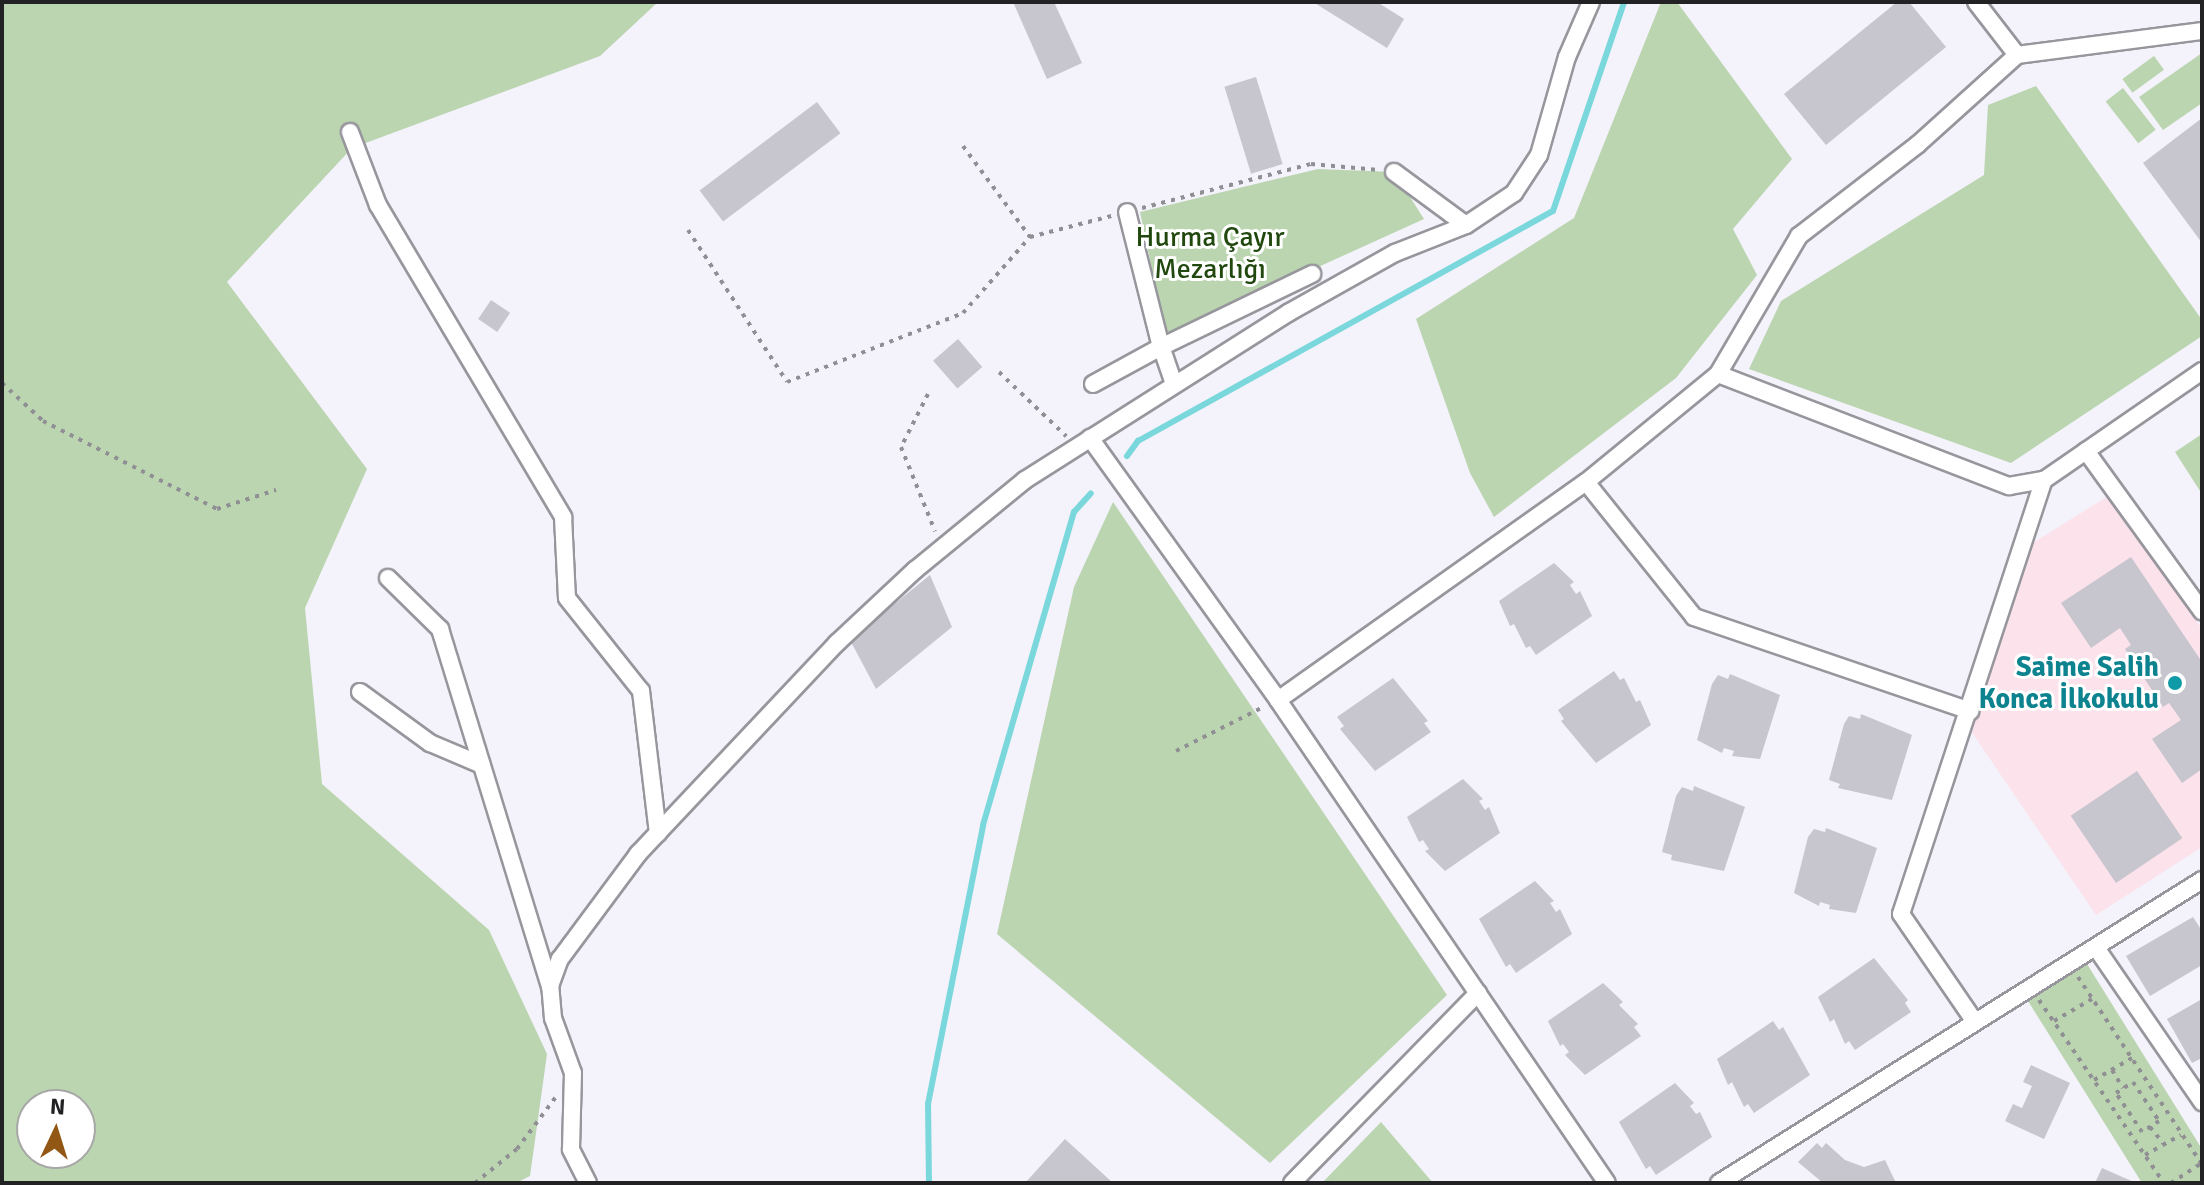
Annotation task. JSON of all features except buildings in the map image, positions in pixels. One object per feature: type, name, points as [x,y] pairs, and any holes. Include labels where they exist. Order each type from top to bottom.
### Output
[{"type":"street","points":[[550,986],[567,949],[658,833],[837,643],[942,548],[1083,442],[1174,384],[1395,253],[1466,225],[1514,193],[1529,175],[1567,57],[1591,2]]},
{"type":"street","points":[[1976,2],[2017,55]]},
{"type":"street","points":[[1278,700],[1586,482],[1718,374],[1799,236],[1917,145],[2017,55],[2202,31]]},
{"type":"street","points":[[350,132],[378,205],[563,517],[567,598],[641,691],[658,833]]},
{"type":"street","points":[[1394,172],[1466,225]]},
{"type":"street","points":[[1127,212],[1161,347],[1174,384]]},
{"type":"street","points":[[1093,384],[1161,347],[1312,274]]},
{"type":"street","points":[[1718,374],[2009,486],[2044,480],[2202,371]]},
{"type":"street","points":[[1083,442],[1278,700],[1607,1183]]},
{"type":"street","points":[[2086,451],[2202,611]]},
{"type":"street","points":[[1975,1022],[1901,914],[2044,480]]},
{"type":"street","points":[[1586,482],[1694,617],[1970,711]]},
{"type":"street","points":[[388,578],[440,629],[550,986],[553,1018],[573,1073],[571,1149],[588,1183]]},
{"type":"street","points":[[360,692],[430,743],[482,765]]},
{"type":"street","points":[[1719,1183],[2097,949],[2202,880]]},
{"type":"street","points":[[2097,949],[2202,1102]]},
{"type":"street","points":[[1292,1183],[1478,993]]},
{"type":"path","points":[[963,146],[1030,237]]},
{"type":"path","points":[[688,230],[787,382],[963,313],[1030,237],[1311,164],[1394,172]]},
{"type":"path","points":[[999,372],[1083,442]]},
{"type":"path","points":[[2,383],[43,421],[217,509],[276,490]]},
{"type":"path","points":[[928,394],[901,447],[942,548]]},
{"type":"path","points":[[1176,751],[1278,700]]},
{"type":"path","points":[[2070,965],[2202,1164],[2171,1183]]},
{"type":"path","points":[[2031,988],[2164,1183]]},
{"type":"path","points":[[2054,1021],[2092,999]]},
{"type":"path","points":[[2094,1080],[2132,1058]]},
{"type":"path","points":[[2112,1070],[2123,1088]]},
{"type":"path","points":[[475,1183],[517,1149],[573,1073]]},
{"type":"path","points":[[2133,1082],[2145,1100],[2159,1121],[2142,1132],[2116,1093],[2133,1082]]},
{"type":"path","points":[[2145,1100],[2157,1096]]},
{"type":"path","points":[[2120,1118],[2129,1113]]},
{"type":"path","points":[[2150,1127],[2164,1144]]},
{"type":"path","points":[[2145,1155],[2182,1134]]},
{"type":"shaded area","points":[[2108,496],[2202,629],[2202,847],[2096,915],[1969,728],[2033,543]]},
{"type":"green space","points":[[2,2],[658,2],[600,56],[352,148],[227,282],[367,469],[305,608],[322,784],[489,930],[547,1054],[530,1176],[516,1183],[2,1183]]},
{"type":"green space","points":[[1661,2],[1677,2],[1792,159],[1733,229],[1757,275],[1676,378],[1494,517],[1470,473],[1416,319],[1574,218]]},
{"type":"green space","points":[[2202,53],[2202,103],[2163,130],[2139,97]]},
{"type":"green space","points":[[2154,56],[2164,70],[2132,93],[2122,79]]},
{"type":"green space","points":[[2036,86],[2202,320],[2202,336],[2011,463],[1749,369],[1781,301],[1984,175],[1988,105]]},
{"type":"green space","points":[[2123,88],[2156,130],[2138,143],[2106,102]]},
{"type":"green space","name":"Hurma Çayır Mezarlığı","points":[[1318,169],[1394,172],[1424,219],[1166,336],[1140,212]]},
{"type":"green space","points":[[2202,434],[2202,494],[2175,452]]},
{"type":"green space","points":[[1113,502],[1447,995],[1270,1163],[997,934],[1074,587]]},
{"type":"green space","points":[[2087,964],[2202,1149],[2202,1183],[2142,1183],[2028,1001]]},
{"type":"green space","points":[[1381,1122],[1433,1183],[1322,1183]]},
{"type":"waterway","points":[[1127,456],[1138,441],[1553,211],[1624,2]]},
{"type":"waterway","points":[[929,1183],[928,1104],[983,825],[1074,512],[1091,493]]},
{"type":"place","name":"Saime Salih Konca İlkokulu","points":[[2175,683]]}]
